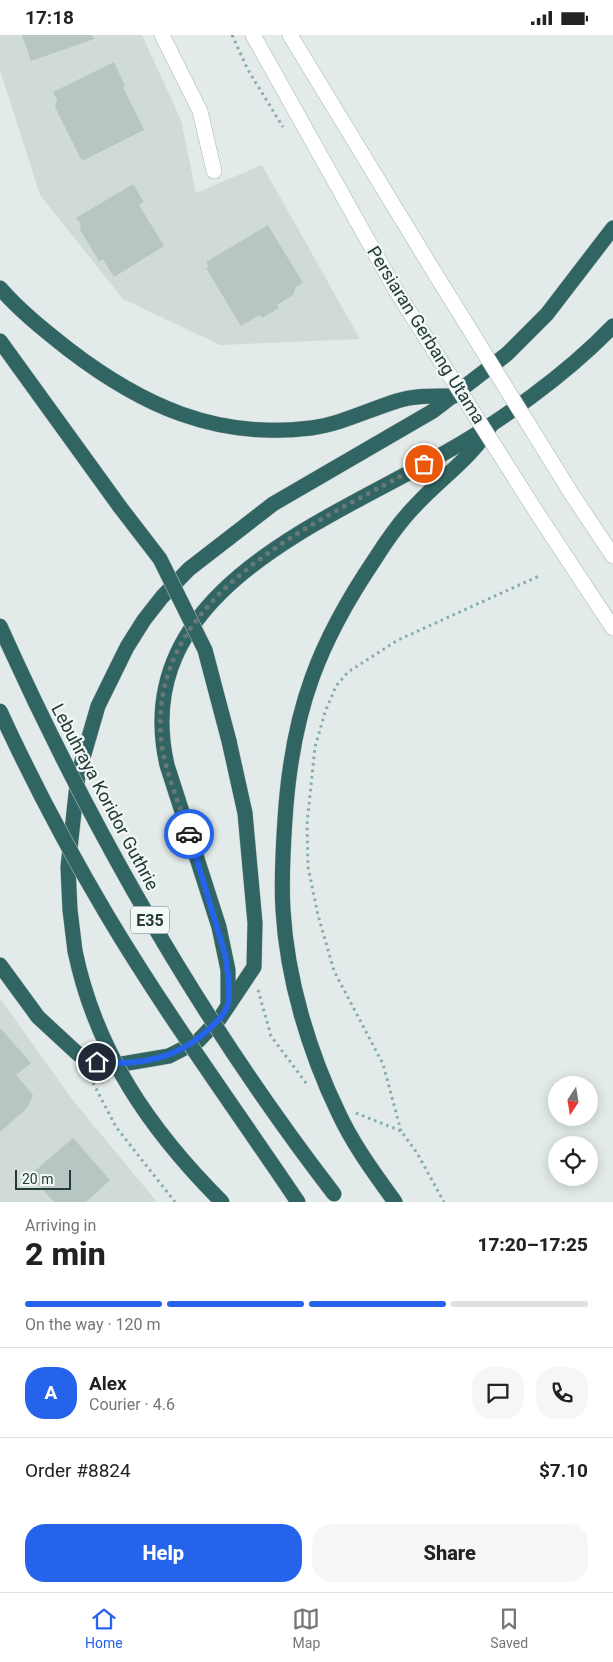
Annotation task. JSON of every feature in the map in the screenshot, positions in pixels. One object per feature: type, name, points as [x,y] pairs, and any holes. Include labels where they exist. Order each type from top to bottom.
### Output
[{"type":"highway","points":[[222,1202],[185,1163],[126,1085],[93,1013],[81,979],[75,951],[68,874],[78,775],[98,706],[127,647],[144,620],[162,597],[189,569],[273,504],[418,420],[454,396],[507,354],[547,314],[613,228]]},
{"type":"highway","points":[[0,288],[53,337],[103,375],[167,410],[208,422],[261,429],[309,428],[350,419],[398,400],[454,396]]},
{"type":"highway","points":[[228,1006],[228,970],[221,936],[167,765],[161,739],[162,711],[170,667],[186,632],[198,616],[240,575],[269,552],[341,508],[441,455],[492,423],[588,353],[613,326]]},
{"type":"highway","points":[[0,341],[160,559],[205,650],[229,741],[245,813],[254,923],[254,967],[220,1018],[198,1041],[169,1056],[122,1064],[97,1062],[78,1054],[38,1017],[0,965]]},
{"type":"highway","points":[[395,1202],[358,1151],[338,1113],[312,1048],[296,990],[283,912],[282,875],[287,798],[302,711],[312,677],[340,618],[374,560],[416,504],[480,443],[492,423]]},
{"type":"highway","name":"Lebuhraya Koridor Guthrie","points":[[0,626],[29,691],[121,872],[216,1025],[286,1130],[337,1198]]},
{"type":"highway","name":"E35","points":[[0,711],[50,814],[107,915],[145,975],[298,1202]]},
{"type":"main road","points":[[162,35],[200,111],[214,171]]},
{"type":"main road","name":"Persiaran Gerbang Utama","points":[[253,35],[395,289],[539,517],[613,628]]},
{"type":"main road","points":[[290,35],[571,493],[613,556]]},
{"type":"path","points":[[444,1202],[417,1153],[401,1131],[383,1063],[334,971],[318,915],[308,858],[307,823],[316,747],[325,712],[336,686],[348,672],[398,640],[539,576]]},
{"type":"path","points":[[254,967],[261,1005],[271,1037],[312,1091]]},
{"type":"path","points":[[78,1054],[116,1127],[175,1202]]},
{"type":"path","points":[[356,1112],[401,1131]]},
{"type":"shaded area","points":[[0,35],[142,35],[181,120],[196,193],[262,165],[360,339],[220,345],[123,299],[40,195],[0,70]]},
{"type":"shaded area","points":[[0,998],[75,1103],[157,1202],[0,1202]]},
{"type":"building","points":[[22,35],[92,35],[94,39],[31,61]]},
{"type":"building","points":[[114,62],[125,86],[123,87],[144,130],[82,161],[55,107],[57,100],[53,92]]},
{"type":"building","points":[[133,184],[144,202],[139,205],[164,246],[114,277],[103,259],[99,261],[80,230],[81,224],[76,218]]},
{"type":"building","points":[[268,225],[303,283],[296,287],[293,295],[277,305],[279,308],[262,318],[260,315],[241,326],[206,268],[209,267],[206,262]]},
{"type":"building","points":[[0,1028],[31,1063],[16,1075],[33,1095],[27,1108],[0,1132]]},
{"type":"building","points":[[73,1138],[110,1180],[86,1202],[54,1202],[30,1175]]},
{"type":"way so far","points":[[189,834],[167,765],[161,739],[162,711],[170,667],[186,632],[198,616],[240,575],[269,552],[341,508],[424,464]]},
{"type":"route","points":[[97,1062],[122,1064],[169,1056],[198,1041],[220,1018],[228,1006],[228,970],[219,927],[189,834]]}]
